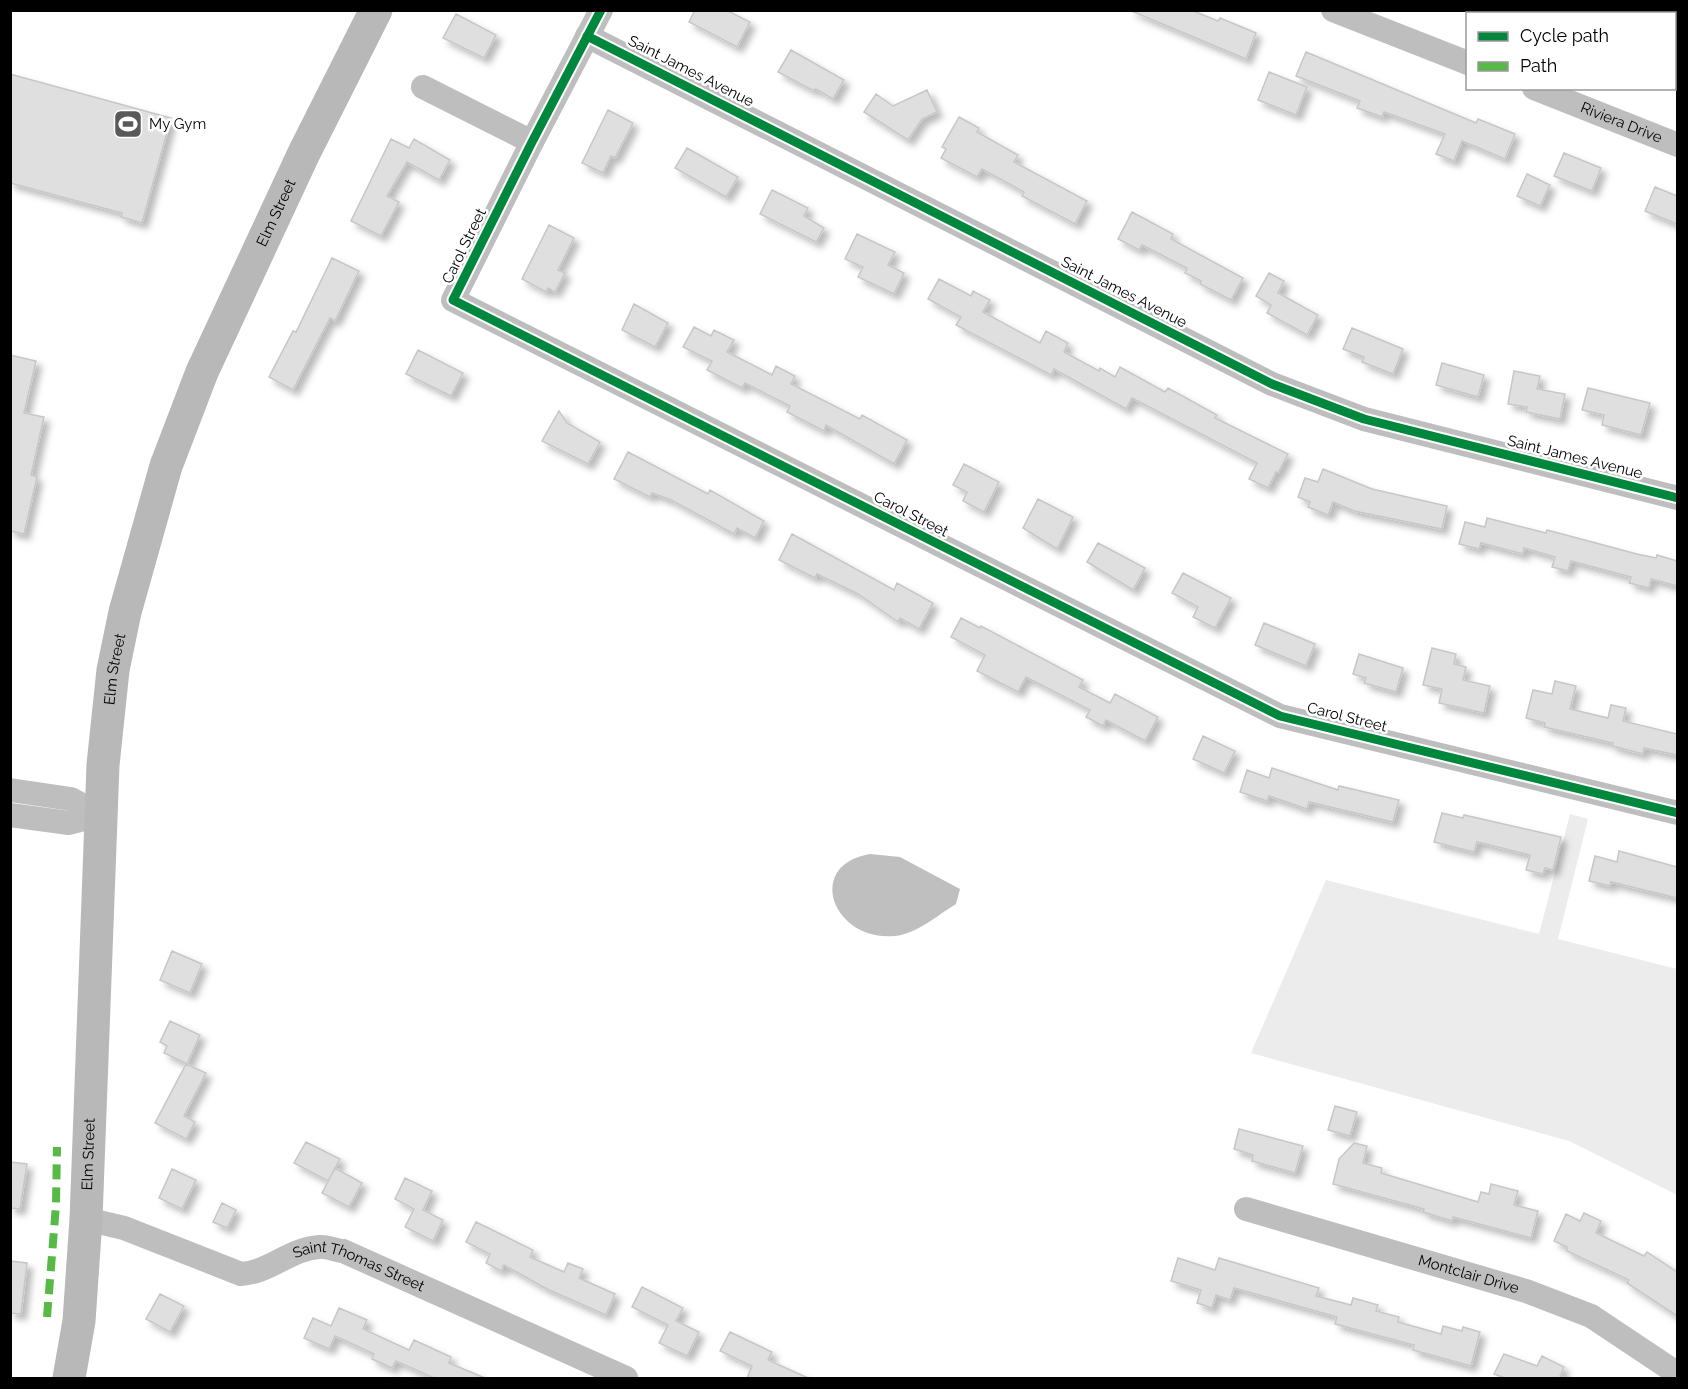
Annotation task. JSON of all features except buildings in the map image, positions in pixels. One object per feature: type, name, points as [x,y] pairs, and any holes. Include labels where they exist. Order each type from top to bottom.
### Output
[{"type":"main road","name":"Elm Street","points":[[69,1378],[79,1321],[86,1219],[100,815],[108,711],[117,651],[134,571],[166,466],[216,341],[304,153],[376,10]]},
{"type":"street","name":"Carol Street","points":[[601,10],[453,300],[1280,716],[1677,813]]},
{"type":"street","points":[[1333,10],[1466,63]]},
{"type":"street","name":"Saint James Avenue","points":[[587,36],[1272,384],[1364,419],[1677,498]]},
{"type":"street","points":[[423,87],[532,142]]},
{"type":"street","name":"Riviera Drive","points":[[1539,90],[1677,144]]},
{"type":"street","points":[[10,790],[71,799],[100,815]]},
{"type":"street","points":[[10,815],[69,823],[100,815]]},
{"type":"street","name":"Montclair Drive","points":[[1246,1209],[1526,1291],[1591,1316],[1677,1374]]},
{"type":"street","name":"Saint Thomas Street","points":[[86,1219],[124,1228],[241,1274],[258,1273],[291,1254],[320,1247],[343,1251],[626,1378]]},
{"type":"shaded area","points":[[1570,814],[1588,819],[1558,939],[1677,969],[1677,1195],[1569,1141],[1251,1053],[1326,880],[1539,934]]},
{"type":"shaded area","points":[[870,854],[900,857],[960,889],[956,904],[919,928],[903,935],[873,935],[856,927],[842,916],[834,901],[833,886],[837,872],[850,861]]},
{"type":"marked path","points":[[47,1317],[56,1205],[57,1147]]},
{"type":"cycle path","points":[[601,10],[453,300],[1280,716],[1678,813]]},
{"type":"cycle path","points":[[587,36],[1272,384],[1364,419],[1678,498]]},
{"type":"place","name":"My Gym","points":[[128,124]]}]
